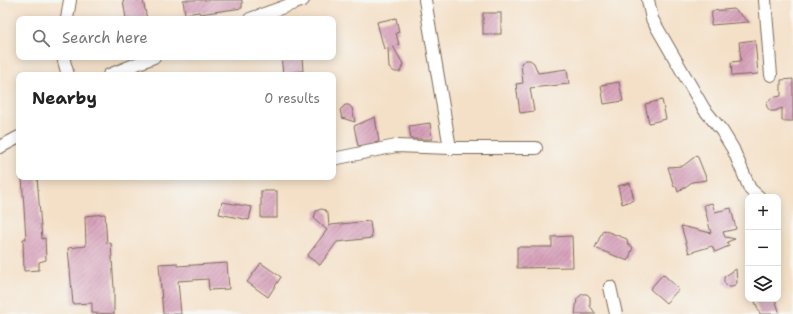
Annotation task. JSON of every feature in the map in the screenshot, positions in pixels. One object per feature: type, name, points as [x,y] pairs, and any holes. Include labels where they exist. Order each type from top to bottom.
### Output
[{"type":"street","points":[[67,16],[70,0]]},
{"type":"street","points":[[258,16],[302,0]]},
{"type":"street","points":[[425,0],[450,148]]},
{"type":"street","points":[[648,0],[652,19],[704,109],[722,131],[733,149],[750,189],[756,194]]},
{"type":"street","points":[[765,0],[771,75]]},
{"type":"street","points":[[64,60],[67,72]]},
{"type":"street","points":[[124,72],[140,69],[150,60]]},
{"type":"street","points":[[0,147],[16,139]]},
{"type":"street","points":[[336,158],[396,146],[450,148],[536,148]]},
{"type":"street","points":[[610,287],[616,314]]},
{"type":"building","points":[[123,0],[143,0],[146,16],[126,16]]},
{"type":"building","points":[[183,0],[242,0],[242,8],[200,14],[199,12],[185,14]]},
{"type":"building","points":[[734,9],[749,22],[711,25],[712,11]]},
{"type":"building","points":[[483,13],[501,13],[501,34],[483,34]]},
{"type":"building","points":[[396,18],[399,32],[396,33],[399,45],[393,46],[403,64],[400,72],[395,72],[389,68],[388,48],[384,49],[377,22]]},
{"type":"building","points":[[755,40],[758,74],[732,76],[731,62],[741,61],[739,42]]},
{"type":"building","points":[[281,60],[302,60],[303,71],[283,72]]},
{"type":"building","points":[[526,60],[530,60],[534,63],[538,73],[567,69],[569,84],[530,88],[534,111],[520,113],[516,84],[523,83],[521,63]]},
{"type":"building","points":[[793,79],[793,121],[782,121],[782,108],[775,111],[770,111],[766,103],[771,98],[781,96],[781,80]]},
{"type":"building","points":[[619,82],[623,101],[604,104],[601,85]]},
{"type":"building","points":[[662,100],[666,119],[649,123],[645,104]]},
{"type":"building","points":[[345,105],[349,105],[352,108],[355,122],[342,118],[340,110]]},
{"type":"building","points":[[375,117],[379,142],[358,146],[354,126]]},
{"type":"building","points":[[430,123],[432,139],[411,139],[409,126]]},
{"type":"building","points":[[697,155],[707,180],[692,182],[678,192],[676,186],[674,187],[668,167],[683,166]]},
{"type":"building","points":[[22,180],[37,180],[42,239],[45,238],[46,260],[39,262],[39,270],[24,271],[23,239],[26,239]]},
{"type":"building","points":[[630,183],[634,200],[622,204],[618,186]]},
{"type":"building","points":[[261,191],[277,191],[277,218],[261,218]]},
{"type":"building","points":[[222,202],[252,207],[249,220],[219,214]]},
{"type":"building","points":[[712,203],[715,212],[731,208],[736,229],[723,232],[725,237],[735,239],[727,242],[729,246],[715,252],[712,246],[689,253],[681,226],[711,233],[704,205]]},
{"type":"building","points":[[321,209],[325,210],[328,214],[329,227],[331,225],[370,221],[372,238],[337,242],[320,265],[307,256],[327,230],[314,218],[316,211]]},
{"type":"building","points":[[105,214],[107,244],[111,243],[114,314],[92,313],[92,303],[73,304],[68,248],[86,246],[85,216]]},
{"type":"building","points":[[603,230],[627,239],[628,245],[633,247],[628,261],[595,248]]},
{"type":"building","points":[[572,236],[573,267],[517,268],[517,247],[552,247],[552,237]]},
{"type":"building","points":[[177,263],[177,266],[227,263],[229,289],[209,290],[208,279],[178,281],[181,314],[163,314],[159,264]]},
{"type":"building","points":[[261,263],[281,277],[268,297],[247,282]]},
{"type":"building","points":[[736,269],[737,283],[732,287],[728,287],[724,283],[724,277]]},
{"type":"building","points":[[663,274],[679,289],[666,303],[650,289]]},
{"type":"building","points":[[582,294],[587,294],[590,297],[590,306],[596,314],[575,314],[577,299]]},
{"type":"building","points":[[755,302],[776,302],[780,314],[760,314]]}]
